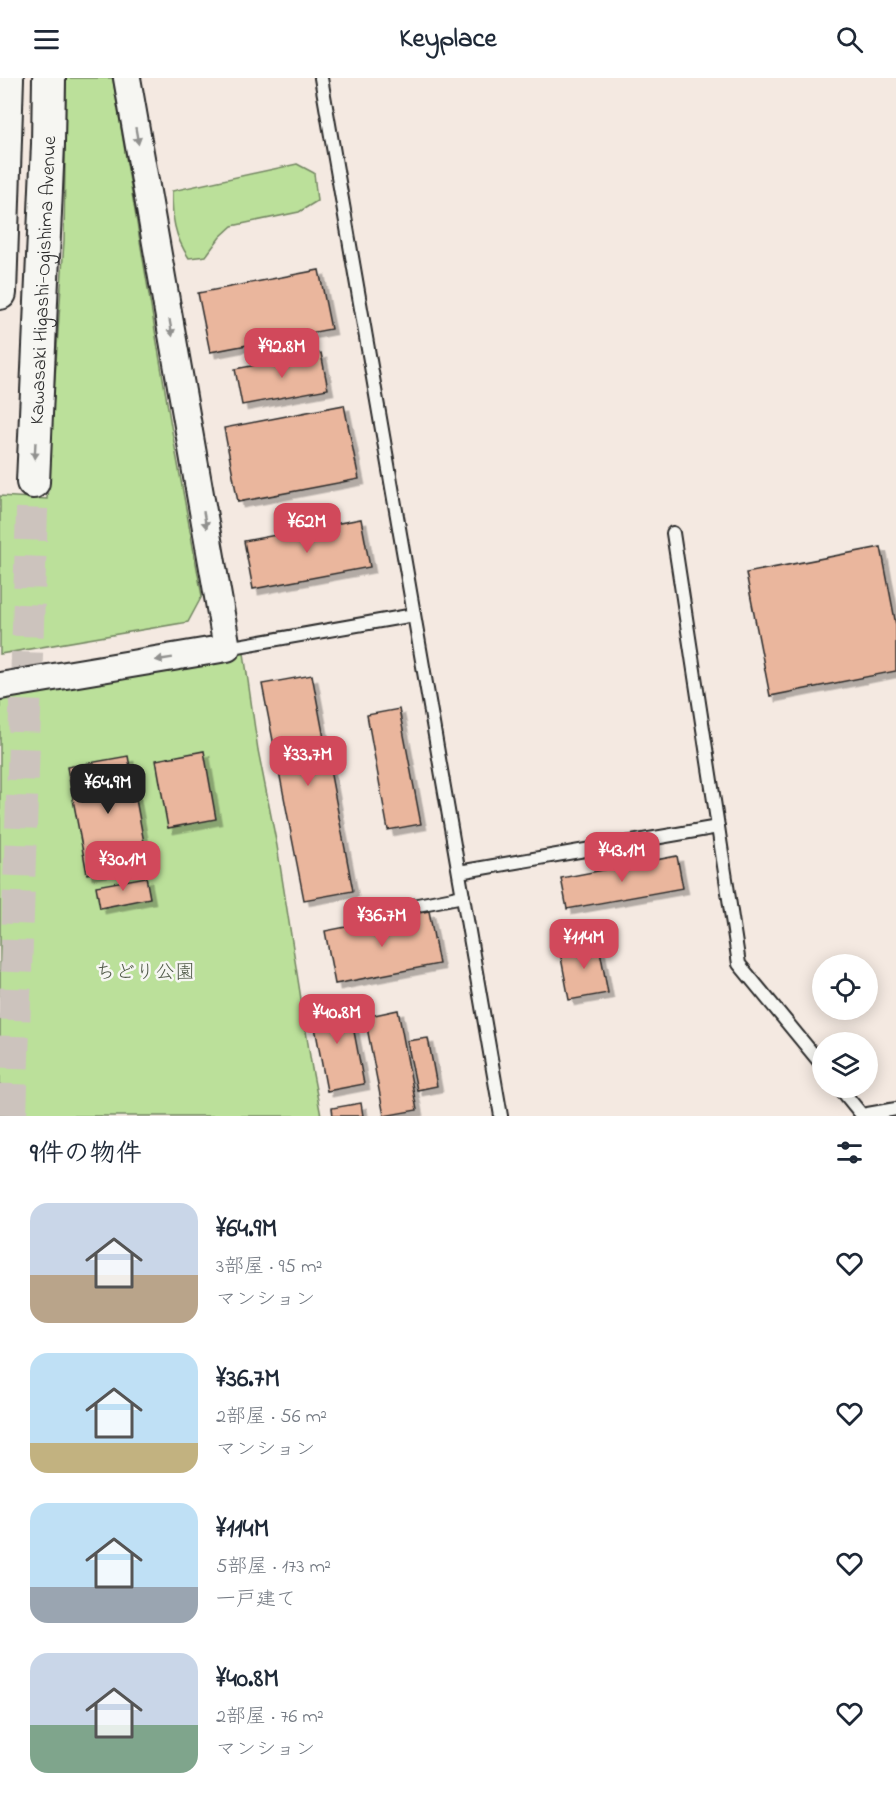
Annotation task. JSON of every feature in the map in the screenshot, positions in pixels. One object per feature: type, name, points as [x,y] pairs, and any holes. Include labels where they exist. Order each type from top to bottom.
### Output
[{"type":"street","points":[[0,293],[7,78]]},
{"type":"street","name":"Kawasaki Higashi-Ogishima Avenue","points":[[33,482],[49,78]]},
{"type":"street","points":[[0,686],[227,648],[127,78]]},
{"type":"lane","points":[[321,78],[501,1116]]},
{"type":"lane","points":[[673,534],[739,964],[812,1053]]},
{"type":"lane","points":[[227,648],[414,615]]},
{"type":"lane","points":[[459,872],[718,827]]},
{"type":"lane","points":[[372,914],[463,896]]},
{"type":"lane","points":[[848,1098],[862,1115],[896,1109]]},
{"type":"green space","points":[[66,78],[112,78],[113,80],[202,596],[188,622],[0,654],[0,496],[47,499],[64,241]]},
{"type":"green space","points":[[297,164],[314,173],[317,201],[299,212],[232,226],[220,237],[206,256],[189,258],[180,242],[175,226],[172,191]]},
{"type":"green space","name":"ちどり公園","points":[[243,646],[258,750],[277,846],[321,1116],[0,1116],[0,686]]},
{"type":"building","points":[[319,270],[331,329],[210,352],[198,293]]},
{"type":"building","points":[[321,353],[328,389],[242,405],[235,369]]},
{"type":"building","points":[[344,405],[359,479],[238,502],[224,428]]},
{"type":"building","points":[[361,519],[370,567],[253,589],[244,541]]},
{"type":"building","points":[[881,547],[896,625],[896,671],[770,696],[746,573]]},
{"type":"building","points":[[312,675],[353,891],[304,900],[262,684]]},
{"type":"building","points":[[399,709],[421,824],[388,830],[367,715]]},
{"type":"building","points":[[204,751],[216,819],[168,828],[156,760]]},
{"type":"building","points":[[128,756],[148,864],[87,874],[67,767]]},
{"type":"building","points":[[677,856],[683,888],[567,909],[561,878]]},
{"type":"building","points":[[146,877],[150,898],[100,908],[96,886]]},
{"type":"building","points":[[429,911],[439,964],[335,984],[325,931]]},
{"type":"building","points":[[598,940],[608,993],[569,1000],[559,947]]},
{"type":"building","points":[[348,1000],[364,1084],[327,1091],[311,1006]]},
{"type":"building","points":[[398,1010],[417,1110],[384,1116],[365,1017]]},
{"type":"building","points":[[428,1038],[437,1086],[417,1090],[407,1041]]},
{"type":"building","points":[[361,1103],[363,1116],[333,1116],[332,1108]]},
{"type":"tunnel","points":[[11,1116],[33,482]]}]
